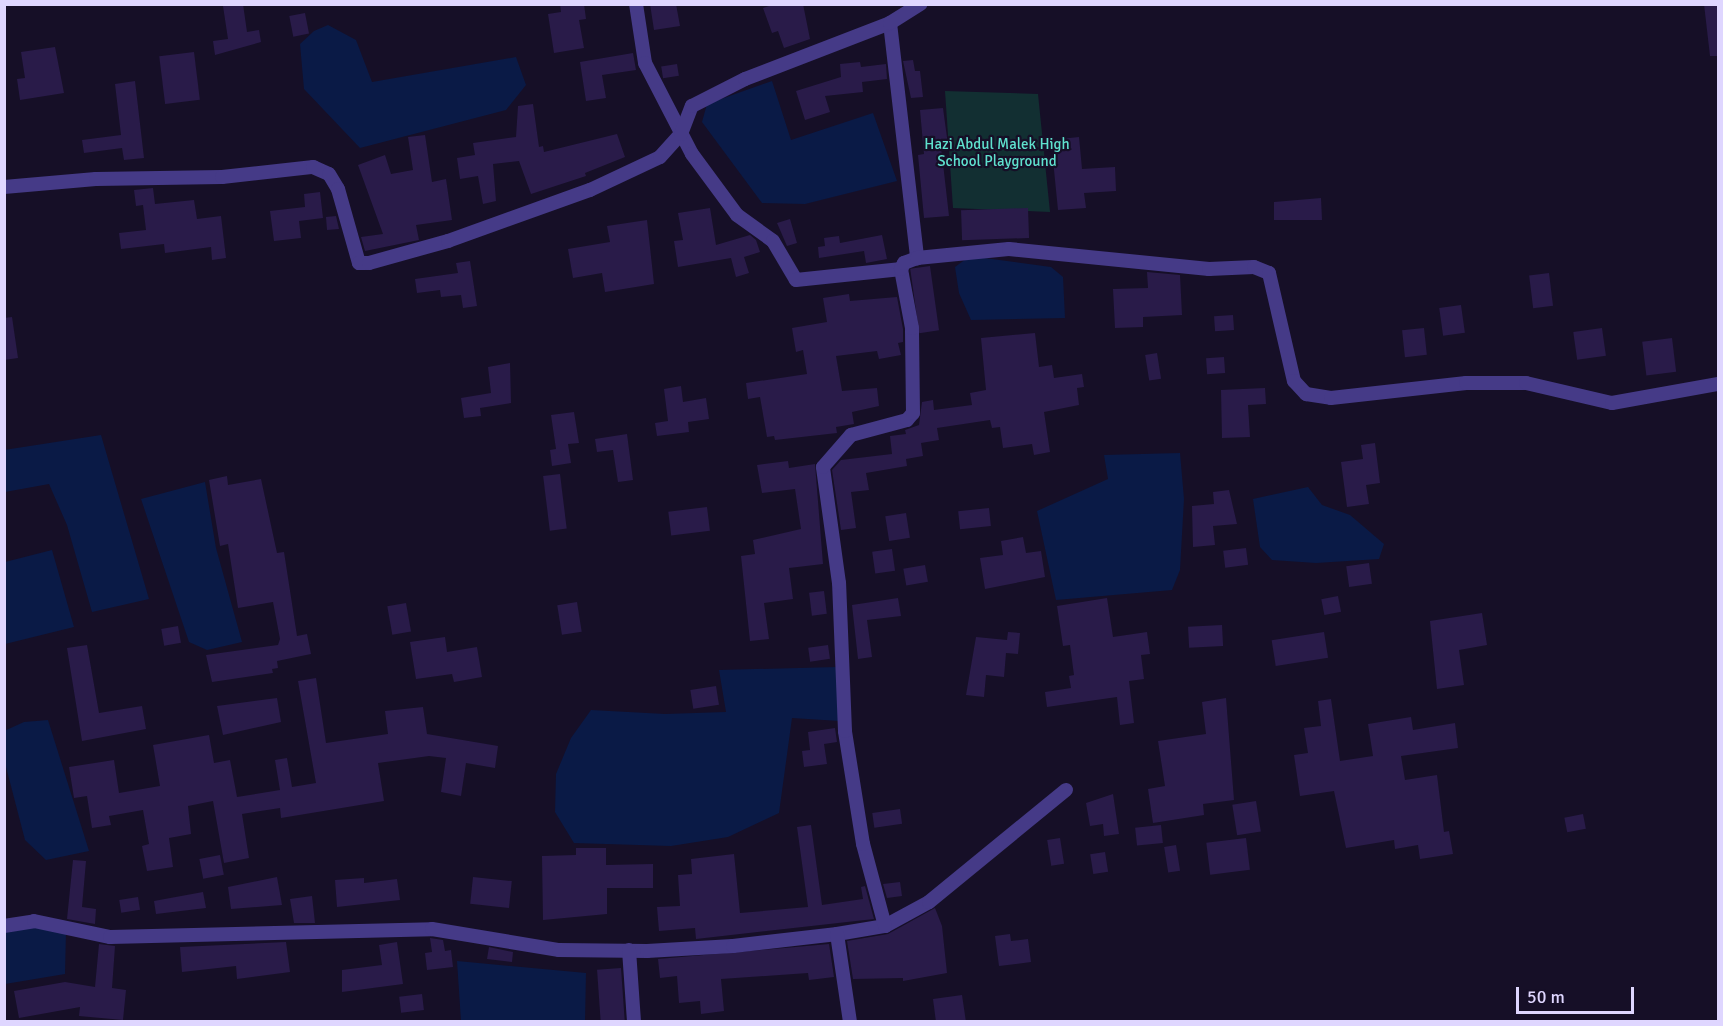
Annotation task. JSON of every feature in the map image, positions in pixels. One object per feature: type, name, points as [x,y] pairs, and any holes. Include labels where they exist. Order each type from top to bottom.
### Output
[{"type":"street","points":[[636,4],[645,63],[681,134],[712,185],[737,215],[773,241],[796,280],[902,269]]},
{"type":"street","points":[[4,187],[96,180],[222,177],[313,167],[329,174],[338,189],[358,263],[369,263],[448,241],[590,190],[660,157],[681,134],[692,106],[745,79],[890,23],[920,4]]},
{"type":"street","points":[[890,23],[917,258]]},
{"type":"street","points":[[885,926],[863,844],[844,731],[839,583],[823,467],[850,435],[907,420],[913,413],[912,328],[902,269],[904,263],[917,258],[1009,249],[1209,269],[1262,270],[1269,273],[1274,286],[1294,381],[1306,394],[1331,398],[1466,383],[1526,383],[1612,403],[1719,384]]},
{"type":"street","points":[[4,926],[34,921],[110,937],[432,929],[559,950],[733,946],[837,934],[885,926],[929,902],[971,871],[1066,790]]},
{"type":"street","points":[[837,934],[850,1022]]},
{"type":"street","points":[[628,950],[634,1022]]},
{"type":"green space","name":"Hazi Abdul Malek High School Playground","points":[[945,91],[1038,94],[1050,212],[953,208]]},
{"type":"water","points":[[328,25],[356,40],[372,82],[516,57],[526,85],[506,110],[360,148],[304,89],[300,44],[314,31]]},
{"type":"water","points":[[772,81],[791,140],[873,113],[897,181],[805,204],[762,203],[702,122],[707,104]]},
{"type":"water","points":[[970,256],[1051,267],[1063,277],[1065,318],[971,320],[959,293],[955,267]]},
{"type":"water","points":[[101,435],[149,599],[92,612],[67,525],[49,484],[5,492],[4,450]]},
{"type":"water","points":[[1180,453],[1184,499],[1180,570],[1172,590],[1056,600],[1037,511],[1108,479],[1104,455]]},
{"type":"water","points":[[205,482],[216,548],[242,642],[207,650],[189,642],[141,499]]},
{"type":"water","points":[[1308,487],[1322,505],[1350,515],[1384,544],[1379,559],[1316,563],[1272,560],[1260,547],[1253,499]]},
{"type":"water","points":[[52,550],[74,627],[5,644],[5,562]]},
{"type":"water","points":[[837,667],[840,721],[792,718],[779,813],[728,837],[671,846],[574,843],[555,812],[556,774],[571,738],[591,710],[665,714],[726,712],[719,670]]},
{"type":"water","points":[[48,720],[89,851],[46,860],[25,840],[5,763],[4,731],[24,722]]},
{"type":"water","points":[[29,924],[66,931],[65,974],[5,984],[4,929]]},
{"type":"water","points":[[457,961],[586,973],[585,1021],[461,1021]]},
{"type":"building","points":[[243,4],[247,32],[259,30],[261,42],[215,55],[213,41],[228,39],[223,6]]},
{"type":"building","points":[[560,4],[584,4],[586,19],[579,20],[584,48],[554,53],[548,14],[561,12]]},
{"type":"building","points":[[650,4],[676,4],[680,26],[654,30]]},
{"type":"building","points":[[775,4],[803,4],[810,39],[784,48],[778,31],[772,33],[763,8]]},
{"type":"building","points":[[1704,4],[1719,4],[1719,56],[1710,56]]},
{"type":"building","points":[[305,13],[309,34],[293,37],[289,16]]},
{"type":"building","points":[[55,47],[64,93],[20,100],[17,79],[25,78],[21,52]]},
{"type":"building","points":[[194,52],[200,100],[165,104],[159,56]]},
{"type":"building","points":[[633,53],[636,70],[602,75],[606,98],[586,101],[580,62]]},
{"type":"building","points":[[913,60],[915,71],[920,71],[923,97],[911,98],[903,61]]},
{"type":"building","points":[[860,62],[861,67],[886,64],[887,79],[862,82],[863,92],[825,96],[830,112],[805,120],[796,91],[841,77],[840,64]]},
{"type":"building","points":[[677,64],[679,76],[663,78],[661,67]]},
{"type":"building","points":[[135,81],[144,158],[124,160],[122,148],[84,153],[82,140],[121,135],[115,84]]},
{"type":"building","points":[[533,104],[539,147],[543,146],[544,152],[617,134],[625,157],[585,173],[586,176],[531,194],[519,161],[493,164],[496,201],[483,204],[478,176],[460,179],[457,158],[475,155],[473,143],[516,137],[518,106]]},
{"type":"building","points":[[943,108],[948,145],[941,146],[949,216],[924,218],[918,155],[924,154],[920,110]]},
{"type":"building","points":[[425,135],[432,182],[446,179],[452,220],[416,225],[419,240],[365,251],[361,237],[383,234],[358,165],[385,155],[391,174],[413,170],[408,137]]},
{"type":"building","points":[[1079,137],[1082,169],[1115,167],[1116,191],[1084,193],[1086,208],[1058,210],[1051,140]]},
{"type":"building","points":[[153,188],[155,204],[194,200],[197,219],[221,216],[226,258],[212,260],[211,247],[165,253],[164,244],[121,249],[119,233],[146,230],[143,205],[136,206],[134,190]]},
{"type":"building","points":[[320,192],[323,218],[299,221],[301,238],[274,241],[270,211],[305,207],[304,194]]},
{"type":"building","points":[[1321,198],[1322,220],[1274,220],[1274,202]]},
{"type":"building","points":[[710,208],[716,245],[750,235],[756,240],[760,252],[744,257],[749,273],[736,277],[731,258],[678,267],[674,241],[683,240],[678,213]]},
{"type":"building","points":[[1028,208],[1029,238],[962,240],[961,210]]},
{"type":"building","points":[[336,216],[339,229],[327,230],[326,217]]},
{"type":"building","points":[[790,219],[797,243],[787,246],[777,223]]},
{"type":"building","points":[[647,220],[654,284],[605,292],[602,273],[573,278],[568,249],[610,242],[607,226]]},
{"type":"building","points":[[882,235],[887,259],[866,263],[864,251],[819,258],[818,247],[825,246],[824,238],[839,236],[840,243]]},
{"type":"building","points":[[470,261],[477,306],[463,308],[461,295],[441,297],[440,290],[417,293],[415,279],[458,273],[456,263]]},
{"type":"building","points":[[930,266],[939,330],[919,333],[910,269]]},
{"type":"building","points":[[1147,272],[1180,275],[1182,315],[1143,317],[1143,327],[1115,328],[1113,289],[1148,288]]},
{"type":"building","points":[[1549,273],[1553,306],[1533,308],[1529,275]]},
{"type":"building","points":[[849,294],[850,301],[897,297],[903,329],[903,342],[898,343],[901,355],[879,359],[877,351],[836,356],[842,391],[877,388],[879,406],[852,412],[854,424],[836,427],[837,433],[775,440],[774,436],[767,437],[760,397],[748,399],[746,383],[807,374],[803,350],[796,352],[792,328],[827,322],[823,298]]},
{"type":"building","points":[[1461,305],[1465,333],[1443,336],[1439,308]]},
{"type":"building","points":[[1233,315],[1234,330],[1215,331],[1214,316]]},
{"type":"building","points":[[12,317],[18,358],[4,360],[4,318]]},
{"type":"building","points":[[1424,328],[1427,355],[1405,357],[1402,330]]},
{"type":"building","points":[[1602,328],[1606,356],[1577,360],[1573,332]]},
{"type":"building","points":[[1035,333],[1039,367],[1052,365],[1054,378],[1082,374],[1084,387],[1077,388],[1079,405],[1044,412],[1050,452],[1034,455],[1032,444],[1003,448],[1000,427],[992,428],[990,420],[937,428],[939,440],[921,443],[923,456],[906,459],[907,466],[866,473],[869,490],[851,492],[856,528],[841,530],[832,470],[841,460],[892,454],[890,436],[906,434],[905,430],[919,425],[922,402],[933,400],[934,410],[972,405],[970,393],[986,390],[981,338]]},
{"type":"building","points":[[1672,338],[1676,372],[1646,375],[1642,342]]},
{"type":"building","points":[[1157,353],[1161,379],[1149,381],[1145,355]]},
{"type":"building","points":[[1224,357],[1225,373],[1207,374],[1206,358]]},
{"type":"building","points":[[510,363],[511,403],[480,408],[481,416],[464,418],[461,398],[491,393],[488,367]]},
{"type":"building","points":[[681,386],[683,402],[706,398],[709,419],[688,422],[689,432],[657,436],[655,423],[668,421],[664,389]]},
{"type":"building","points":[[1265,388],[1266,404],[1248,405],[1250,437],[1222,438],[1221,390]]},
{"type":"building","points":[[574,412],[579,443],[568,444],[571,463],[552,466],[550,450],[556,449],[551,415]]},
{"type":"building","points":[[627,434],[633,480],[618,482],[613,450],[597,452],[595,439]]},
{"type":"building","points":[[1375,443],[1380,483],[1366,485],[1369,504],[1347,507],[1341,462],[1363,459],[1361,445]]},
{"type":"building","points":[[788,461],[789,468],[815,464],[823,564],[789,568],[793,599],[764,603],[769,639],[750,641],[741,556],[755,554],[753,540],[801,529],[795,489],[762,493],[757,465]]},
{"type":"building","points":[[560,474],[567,529],[550,531],[543,476]]},
{"type":"building","points":[[227,476],[228,485],[261,479],[277,553],[284,552],[297,636],[307,634],[311,654],[277,661],[278,668],[272,669],[273,673],[212,682],[206,655],[278,645],[280,639],[273,602],[238,608],[228,544],[220,546],[209,480]]},
{"type":"building","points":[[1229,490],[1237,524],[1213,526],[1215,545],[1193,547],[1192,506],[1214,504],[1213,492]]},
{"type":"building","points":[[707,507],[710,531],[671,536],[668,512]]},
{"type":"building","points":[[989,508],[991,526],[960,529],[958,511]]},
{"type":"building","points":[[906,513],[910,538],[889,541],[885,516]]},
{"type":"building","points":[[1023,537],[1026,553],[1041,551],[1045,577],[985,589],[980,558],[1003,555],[1001,541]]},
{"type":"building","points":[[1246,548],[1248,565],[1225,568],[1223,551]]},
{"type":"building","points":[[892,549],[895,571],[875,574],[872,552]]},
{"type":"building","points":[[1369,563],[1372,584],[1349,587],[1346,566]]},
{"type":"building","points":[[925,565],[928,582],[906,586],[903,569]]},
{"type":"building","points":[[824,591],[827,614],[812,616],[809,593]]},
{"type":"building","points":[[1338,596],[1341,612],[1324,615],[1321,599]]},
{"type":"building","points":[[898,598],[901,616],[867,620],[872,657],[858,659],[852,605]]},
{"type":"building","points":[[1107,598],[1113,637],[1147,632],[1150,654],[1141,655],[1144,679],[1129,681],[1134,723],[1120,725],[1117,697],[1047,707],[1045,692],[1071,688],[1069,676],[1074,675],[1070,645],[1063,646],[1057,606]]},
{"type":"building","points":[[577,602],[582,632],[562,635],[557,605]]},
{"type":"building","points":[[406,603],[411,632],[392,635],[387,606]]},
{"type":"building","points":[[1482,613],[1487,645],[1459,650],[1464,685],[1437,689],[1430,621]]},
{"type":"building","points":[[1222,625],[1223,646],[1189,648],[1188,627]]},
{"type":"building","points":[[178,626],[181,643],[164,646],[161,629]]},
{"type":"building","points":[[1008,632],[1020,633],[1018,654],[1006,653],[1004,677],[986,675],[984,697],[966,695],[976,637],[1007,640]]},
{"type":"building","points":[[1324,632],[1328,658],[1276,666],[1272,640]]},
{"type":"building","points":[[445,637],[447,652],[477,647],[482,677],[454,682],[452,674],[416,679],[410,642]]},
{"type":"building","points":[[87,645],[99,713],[142,706],[146,729],[82,741],[67,648]]},
{"type":"building","points":[[828,645],[830,659],[810,662],[808,648]]},
{"type":"building","points":[[316,678],[326,743],[388,734],[385,711],[423,707],[427,734],[498,746],[495,768],[466,763],[461,796],[441,792],[446,758],[429,756],[378,763],[384,801],[281,818],[280,808],[242,814],[249,858],[224,863],[213,801],[188,806],[191,834],[169,838],[173,867],[147,871],[142,846],[149,844],[143,810],[109,816],[111,825],[92,828],[87,796],[74,798],[69,767],[114,760],[119,793],[160,786],[153,745],[209,735],[214,763],[230,760],[237,797],[280,790],[275,760],[287,758],[292,787],[316,783],[298,681]]},
{"type":"building","points":[[716,686],[719,705],[693,709],[690,690]]},
{"type":"building","points":[[277,698],[281,722],[223,735],[217,706]]},
{"type":"building","points":[[1226,698],[1234,800],[1203,804],[1204,815],[1153,823],[1148,789],[1165,786],[1158,741],[1206,734],[1202,702]]},
{"type":"building","points":[[1331,699],[1340,761],[1373,756],[1368,724],[1411,717],[1413,730],[1455,723],[1458,748],[1401,756],[1405,780],[1437,775],[1444,832],[1449,831],[1453,854],[1420,859],[1418,845],[1395,849],[1394,840],[1346,848],[1334,791],[1300,796],[1294,755],[1308,753],[1304,728],[1321,726],[1318,701]]},
{"type":"building","points":[[835,728],[837,742],[824,744],[827,764],[804,767],[802,751],[810,750],[808,732]]},
{"type":"building","points":[[1113,794],[1119,834],[1104,836],[1103,824],[1090,826],[1086,803]]},
{"type":"building","points":[[1256,801],[1261,832],[1237,835],[1232,805]]},
{"type":"building","points":[[900,809],[902,824],[874,828],[872,813]]},
{"type":"building","points":[[1583,814],[1586,829],[1567,832],[1564,818]]},
{"type":"building","points":[[811,825],[822,905],[863,899],[861,887],[865,886],[874,919],[696,939],[695,928],[659,931],[657,907],[680,906],[678,875],[692,874],[691,859],[734,854],[740,913],[808,907],[797,827]]},
{"type":"building","points":[[1161,825],[1163,843],[1137,846],[1135,828]]},
{"type":"building","points":[[1060,838],[1064,864],[1051,866],[1047,840]]},
{"type":"building","points":[[1246,838],[1250,870],[1210,875],[1206,843]]},
{"type":"building","points":[[1176,845],[1180,871],[1168,873],[1164,847]]},
{"type":"building","points":[[576,848],[606,848],[606,865],[653,864],[653,888],[607,888],[607,914],[543,920],[542,856],[576,855]]},
{"type":"building","points":[[1105,852],[1108,872],[1093,874],[1090,854]]},
{"type":"building","points":[[220,855],[224,875],[203,879],[199,859]]},
{"type":"building","points":[[73,860],[86,861],[82,907],[96,909],[95,924],[67,919]]},
{"type":"building","points":[[277,877],[282,905],[231,909],[228,887]]},
{"type":"building","points":[[473,877],[512,881],[509,908],[470,904]]},
{"type":"building","points":[[364,878],[364,883],[397,879],[400,900],[337,907],[335,880]]},
{"type":"building","points":[[900,882],[902,896],[887,898],[883,884]]},
{"type":"building","points":[[203,892],[206,908],[156,914],[154,901]]},
{"type":"building","points":[[312,896],[315,923],[294,923],[290,899]]},
{"type":"building","points":[[138,897],[140,910],[121,913],[119,900]]},
{"type":"building","points":[[935,908],[942,926],[947,973],[903,981],[903,978],[853,979],[847,941],[888,934]]},
{"type":"building","points":[[1010,934],[1011,941],[1028,939],[1031,962],[999,966],[995,936]]},
{"type":"building","points":[[430,938],[443,940],[445,951],[451,950],[453,967],[427,970],[425,953],[432,952]]},
{"type":"building","points":[[286,942],[290,972],[237,979],[236,966],[182,972],[180,947]]},
{"type":"building","points":[[397,942],[403,984],[342,992],[342,970],[382,965],[379,945]]},
{"type":"building","points":[[99,944],[115,946],[112,988],[126,990],[123,1020],[79,1016],[80,1007],[19,1018],[14,991],[65,982],[95,987]]},
{"type":"building","points":[[829,944],[834,977],[809,980],[808,973],[721,979],[724,1011],[701,1014],[700,1001],[679,1003],[677,976],[660,978],[658,959]]},
{"type":"building","points":[[489,947],[513,952],[512,962],[487,959]]},
{"type":"building","points":[[621,968],[625,1022],[601,1022],[597,970]]},
{"type":"building","points":[[422,994],[424,1010],[401,1013],[399,997]]},
{"type":"building","points":[[962,995],[966,1022],[936,1022],[933,999]]}]
